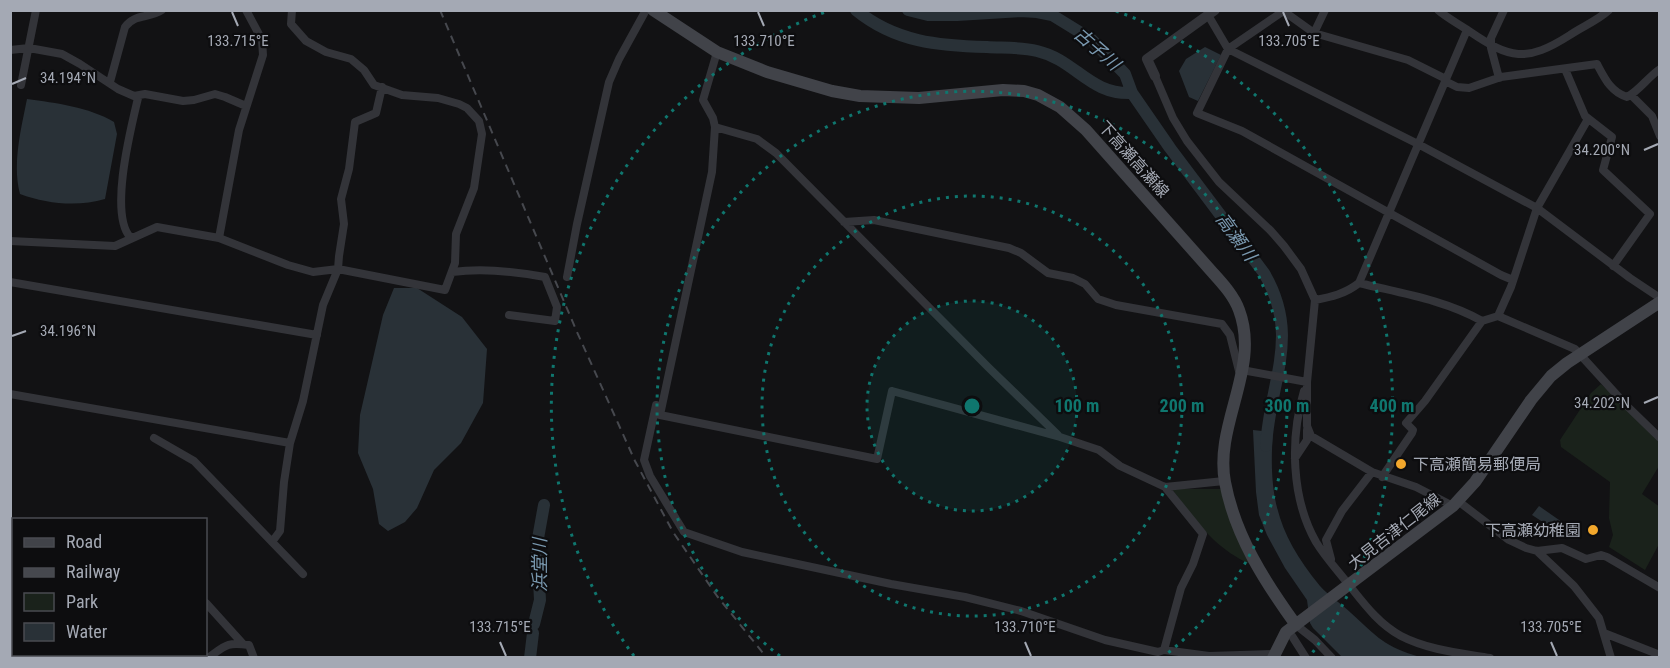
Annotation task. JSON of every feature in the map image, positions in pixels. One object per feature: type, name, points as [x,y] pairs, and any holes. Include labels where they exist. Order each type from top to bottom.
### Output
[{"type":"main road","name":"下高瀬高瀬線","points":[[653,10],[717,52],[767,72],[832,91],[860,96],[919,98],[1003,90],[1024,91],[1038,95],[1060,107],[1086,130],[1213,273],[1239,310],[1243,325],[1245,352],[1224,448],[1224,481],[1237,521],[1258,569],[1291,629]]},
{"type":"main road","name":"大見吉津仁尾線","points":[[1273,656],[1291,629],[1456,503],[1475,482],[1539,391],[1557,371],[1659,300]]},
{"type":"street","points":[[21,85],[36,10]]},
{"type":"street","points":[[110,82],[124,27],[130,20],[153,15],[162,10]]},
{"type":"street","points":[[219,238],[246,106],[263,55],[262,39],[246,10]]},
{"type":"street","points":[[10,241],[115,246],[157,227],[219,238],[288,266],[314,272],[338,269],[445,290],[455,263],[456,234],[474,188],[482,134],[479,121],[467,108],[459,104],[438,98],[402,95],[374,85],[364,70],[351,59],[326,52],[306,41],[291,24],[292,10]]},
{"type":"street","points":[[567,277],[609,82],[646,10]]},
{"type":"street","points":[[1314,33],[1325,10]]},
{"type":"street","points":[[1438,10],[1491,46],[1508,54],[1534,52],[1564,39],[1598,14],[1609,10]]},
{"type":"street","points":[[1499,78],[1491,38],[1504,10]]},
{"type":"street","points":[[1513,280],[1242,131],[1197,112],[1228,49],[1284,11],[1314,33],[1408,60],[1457,87],[1469,88],[1499,78],[1597,64],[1611,88],[1618,95],[1627,97],[1647,77],[1659,69]]},
{"type":"street","points":[[1295,458],[1307,440],[1307,382],[1315,300],[1301,269],[1284,246],[1219,182],[1187,141],[1173,117],[1147,59],[1211,13],[1228,49],[1418,144],[1537,208],[1659,300]]},
{"type":"street","points":[[1315,300],[1339,295],[1359,283],[1467,30]]},
{"type":"street","points":[[10,50],[29,48],[62,54],[138,98],[129,135],[121,205],[127,233],[130,237],[134,237]]},
{"type":"street","points":[[717,52],[703,100],[713,118],[715,127],[712,172],[660,415],[877,459],[892,391],[1060,437],[1099,450],[1120,466],[1165,487],[1203,534],[1193,564],[1181,588],[1159,653]]},
{"type":"street","points":[[1565,69],[1585,116],[1611,137],[1603,170],[1650,214],[1613,266]]},
{"type":"street","points":[[272,542],[279,531],[290,443],[303,401],[323,305],[338,269],[344,225],[341,199],[349,169],[355,122],[376,113],[382,87]]},
{"type":"street","points":[[134,96],[145,94],[194,100],[215,94],[246,106]]},
{"type":"street","points":[[1631,95],[1652,116],[1659,136]]},
{"type":"street","points":[[1498,316],[1513,280],[1537,208],[1588,119]]},
{"type":"street","points":[[715,127],[757,140],[776,153],[1060,437]]},
{"type":"street","points":[[844,222],[874,220],[1009,248],[1021,253],[1047,273],[1073,278],[1085,284],[1098,299],[1116,305],[1222,324],[1230,335],[1239,371],[1307,382]]},
{"type":"street","points":[[452,272],[474,269],[505,270],[545,277],[557,307],[555,321],[508,315]]},
{"type":"street","points":[[10,282],[316,335]]},
{"type":"street","points":[[1359,283],[1444,304],[1463,310],[1482,321]]},
{"type":"street","points":[[1382,477],[1412,433],[1406,423],[1425,401],[1482,321],[1498,316],[1575,349],[1659,438]]},
{"type":"street","points":[[1307,382],[1296,428],[1295,458],[1303,507],[1308,525],[1317,542],[1372,615],[1386,627],[1422,644],[1490,657]]},
{"type":"street","points":[[10,394],[290,443]]},
{"type":"street","points":[[656,405],[644,460],[650,476],[684,532],[742,552],[891,584],[965,597],[1021,611],[1105,640],[1159,653],[1273,656]]},
{"type":"street","points":[[1307,426],[1311,436],[1372,472],[1456,503],[1509,540],[1537,551],[1574,586],[1599,618],[1611,657]]},
{"type":"street","points":[[154,438],[194,460],[303,574]]},
{"type":"street","points":[[1333,565],[1326,540],[1342,511],[1372,472]]},
{"type":"street","points":[[1165,487],[1224,481]]},
{"type":"street","points":[[1537,551],[1562,548],[1586,559],[1601,555],[1659,588]]},
{"type":"street","points":[[207,604],[243,645]]},
{"type":"street","points":[[1291,629],[1292,636],[1306,657]]},
{"type":"street","points":[[1291,629],[1315,640],[1332,657]]},
{"type":"street","points":[[1604,633],[1659,655]]},
{"type":"street","points":[[208,657],[226,643],[249,645],[254,657]]},
{"type":"green space","points":[[1601,384],[1659,441],[1659,466],[1642,494],[1660,507],[1659,544],[1645,570],[1609,547],[1613,535],[1609,518],[1610,482],[1561,447],[1560,440],[1591,393]]},
{"type":"green space","points":[[1172,489],[1224,489],[1250,564],[1226,550],[1206,532]]},
{"type":"water","points":[[1205,47],[1221,55],[1198,101],[1189,97],[1179,71],[1186,59]]},
{"type":"water","points":[[27,99],[83,109],[114,122],[117,134],[105,199],[84,203],[62,203],[20,194],[17,159]]},
{"type":"water","points":[[394,288],[417,288],[462,317],[487,349],[483,403],[461,443],[434,470],[417,508],[405,522],[388,531],[379,524],[373,489],[358,453],[360,415],[383,315]]},
{"type":"water","points":[[1253,430],[1273,432],[1272,476],[1279,514],[1294,550],[1306,567],[1324,590],[1375,635],[1398,649],[1420,657],[1342,657],[1313,628],[1310,623],[1307,600],[1285,568],[1259,515]]},
{"type":"water","points":[[1539,506],[1562,522],[1555,530],[1532,515]]},
{"type":"waterway","name":"高瀬川","points":[[856,10],[886,29],[918,40],[952,45],[1018,48],[1051,55],[1104,89],[1132,93]]},
{"type":"waterway","name":"高瀬川","points":[[908,10],[928,15],[1020,11],[1052,15],[1091,39],[1125,74],[1132,93],[1170,148],[1264,273],[1275,296],[1282,338],[1266,446]]},
{"type":"waterway","name":"浜堂川","points":[[534,624],[540,600],[537,544],[544,505]]},
{"type":"waterway","name":"浜堂川","points":[[530,658],[533,633]]},
{"type":"railway","points":[[440,10],[577,332],[635,461],[673,532],[717,596],[767,658]]},
{"type":"place","name":"下高瀬簡易郵便局","points":[[1401,464]]},
{"type":"place","name":"下高瀬幼稚園","points":[[1593,530]]},
{"type":"water label","name":"古子川","points":[[1097,49]]}]
